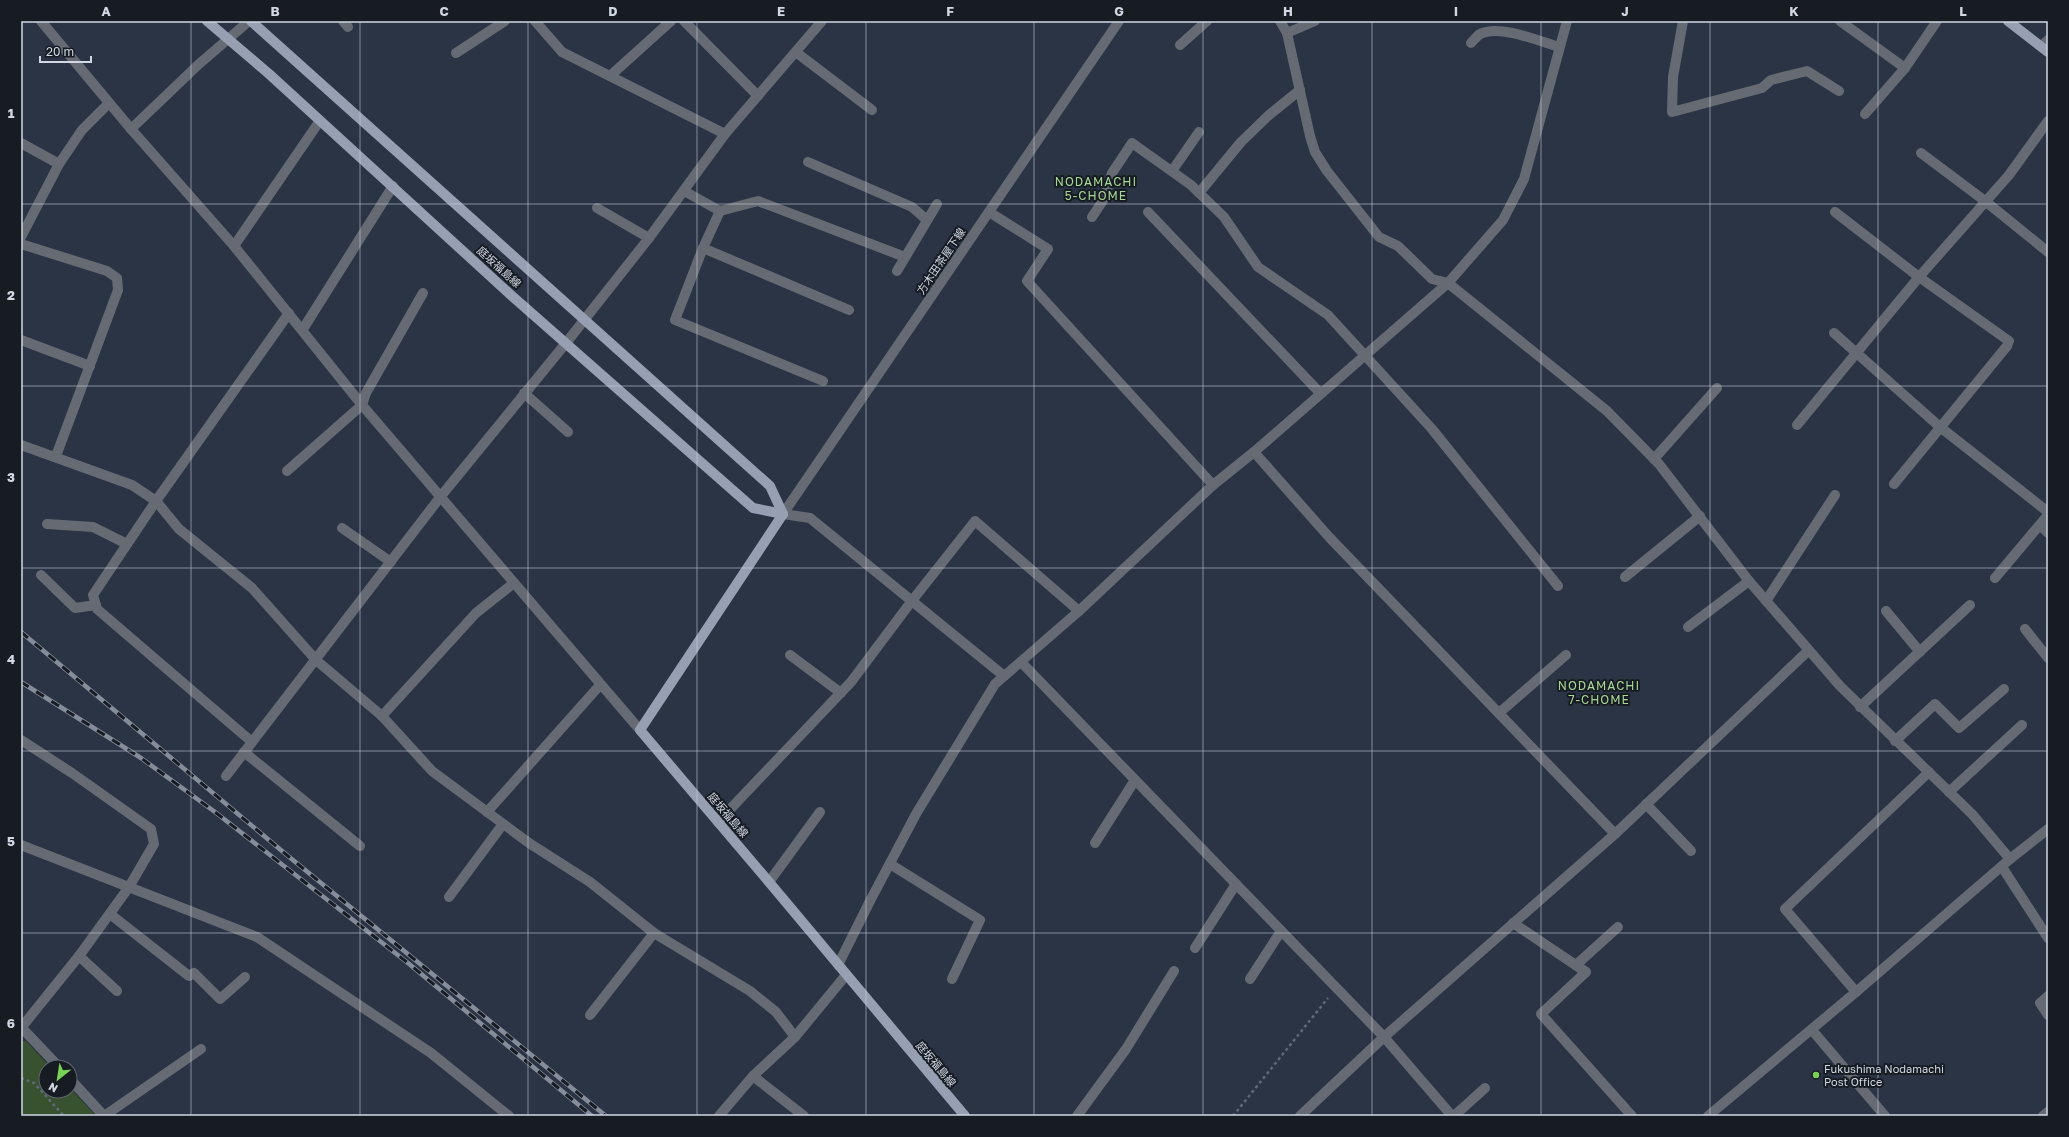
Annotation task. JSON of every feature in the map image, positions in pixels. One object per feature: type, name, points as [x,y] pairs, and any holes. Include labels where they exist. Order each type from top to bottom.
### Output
[{"type":"main road","name":"庭坂福島線","points":[[207,21],[268,73],[319,122],[393,186],[566,343],[753,508],[783,514]]},
{"type":"main road","name":"庭坂福島線","points":[[250,21],[770,486],[783,514]]},
{"type":"main road","points":[[2008,21],[2046,46]]},
{"type":"main road","points":[[640,730],[783,514]]},
{"type":"main road","name":"庭坂福島線","points":[[640,730],[964,1116]]},
{"type":"street","points":[[41,21],[131,129],[234,246],[288,313],[303,329],[362,405],[640,730]]},
{"type":"street","points":[[131,129],[199,64],[250,21]]},
{"type":"street","points":[[456,53],[505,21]]},
{"type":"street","points":[[536,21],[562,52],[725,134]]},
{"type":"street","points":[[610,76],[671,21]]},
{"type":"street","points":[[684,21],[758,96]]},
{"type":"street","points":[[226,776],[441,496],[524,392],[566,343],[649,238],[725,134],[797,53],[822,21]]},
{"type":"street","name":"方木田茶屋下線","points":[[783,514],[1119,21]]},
{"type":"street","points":[[1180,45],[1207,21]]},
{"type":"street","points":[[1280,21],[1287,33],[1310,136],[1316,152],[1327,171],[1379,237],[1398,246],[1432,279],[1448,283],[1607,411],[1654,459],[1749,580],[1808,651],[1860,707],[1972,814],[2010,859]]},
{"type":"street","points":[[1287,33],[1315,21]]},
{"type":"street","points":[[838,965],[916,814],[994,684],[1079,611],[1213,485],[1254,452],[1448,283],[1504,220],[1524,179],[1567,21]]},
{"type":"street","points":[[1683,21],[1673,76],[1672,112],[1762,88],[1770,80],[1807,71],[1839,91]]},
{"type":"street","points":[[1840,21],[1905,68]]},
{"type":"street","points":[[1865,114],[1905,68],[1937,21]]},
{"type":"street","points":[[1471,43],[1480,34],[1493,31],[1517,34],[1559,47]]},
{"type":"street","points":[[797,53],[872,110]]},
{"type":"street","points":[[1199,193],[1241,142],[1269,115],[1300,90]]},
{"type":"street","points":[[21,237],[59,164],[82,130],[109,103]]},
{"type":"street","points":[[1797,426],[1919,277],[2009,175],[2048,120]]},
{"type":"street","points":[[234,246],[319,122]]},
{"type":"street","points":[[1172,171],[1199,132]]},
{"type":"street","points":[[21,143],[59,164]]},
{"type":"street","points":[[1092,217],[1104,199],[1112,173],[1132,143],[1172,171],[1199,193],[1224,217],[1258,266],[1328,315],[1432,429],[1558,586]]},
{"type":"street","points":[[1921,153],[1985,201],[2048,252]]},
{"type":"street","points":[[808,162],[912,207],[927,220]]},
{"type":"street","points":[[303,329],[393,186]]},
{"type":"street","points":[[684,191],[720,211],[758,201],[905,257]]},
{"type":"street","points":[[897,271],[937,204]]},
{"type":"street","points":[[597,208],[649,238]]},
{"type":"street","points":[[720,211],[703,248],[675,320],[823,381]]},
{"type":"street","points":[[989,212],[1048,249],[1027,281],[1213,485]]},
{"type":"street","points":[[1148,212],[1321,394]]},
{"type":"street","points":[[1835,212],[1919,277],[2009,341],[2007,346],[1894,484]]},
{"type":"street","points":[[21,244],[107,271],[117,278],[118,290],[56,456]]},
{"type":"street","points":[[703,248],[849,310]]},
{"type":"street","points":[[288,471],[362,405],[366,393],[423,293]]},
{"type":"street","points":[[252,742],[98,610],[93,595],[156,501],[288,313]]},
{"type":"street","points":[[1834,333],[1940,427],[2048,512]]},
{"type":"street","points":[[21,340],[90,366]]},
{"type":"street","points":[[1654,459],[1717,388]]},
{"type":"street","points":[[524,392],[568,432]]},
{"type":"street","points":[[21,445],[56,456],[132,485],[156,501],[179,529],[252,588],[316,660],[382,716],[432,771],[529,843],[590,882],[654,933],[750,991],[776,1012],[794,1037]]},
{"type":"street","points":[[1254,452],[1330,537],[1615,834]]},
{"type":"street","points":[[1766,601],[1835,495]]},
{"type":"street","points":[[783,514],[810,518],[911,602],[1004,676]]},
{"type":"street","points":[[1995,578],[2048,515]]},
{"type":"street","points":[[1626,577],[1700,516]]},
{"type":"street","points":[[718,822],[841,693],[976,521],[1079,611]]},
{"type":"street","points":[[47,524],[93,527],[127,544]]},
{"type":"street","points":[[2040,525],[2048,533]]},
{"type":"street","points":[[342,528],[391,562]]},
{"type":"street","points":[[41,574],[75,608],[96,605]]},
{"type":"street","points":[[1688,627],[1749,580]]},
{"type":"street","points":[[382,716],[476,613],[514,583]]},
{"type":"street","points":[[1860,707],[1970,605]]},
{"type":"street","points":[[1886,611],[1920,652]]},
{"type":"street","points":[[2025,629],[2048,658]]},
{"type":"street","points":[[1300,1116],[1384,1037],[1615,834],[1808,651]]},
{"type":"street","points":[[790,655],[841,693]]},
{"type":"street","points":[[1498,712],[1566,655]]},
{"type":"street","points":[[1021,662],[1384,1037],[1453,1116],[1485,1088]]},
{"type":"street","points":[[487,812],[600,685]]},
{"type":"street","points":[[1896,741],[1935,704],[1959,728],[2004,689]]},
{"type":"street","points":[[1949,792],[2022,725]]},
{"type":"street","points":[[21,740],[72,773],[151,830],[154,844],[129,887],[110,914],[79,956],[21,1027],[51,1059]]},
{"type":"street","points":[[244,752],[360,846]]},
{"type":"street","points":[[1856,992],[1785,909],[1929,772]]},
{"type":"street","points":[[1095,843],[1134,780]]},
{"type":"street","points":[[1646,804],[1691,851]]},
{"type":"street","points":[[769,882],[820,812]]},
{"type":"street","points":[[449,897],[503,824]]},
{"type":"street","points":[[1708,1116],[1812,1030],[2010,859],[2048,829]]},
{"type":"street","points":[[21,845],[257,937],[431,1053],[509,1116]]},
{"type":"street","points":[[890,864],[980,920],[952,979]]},
{"type":"street","points":[[2002,867],[2048,938]]},
{"type":"street","points":[[1195,948],[1236,884]]},
{"type":"street","points":[[110,914],[189,976],[194,974],[220,999],[245,977]]},
{"type":"street","points":[[1513,923],[1586,972],[1541,1014],[1632,1116]]},
{"type":"street","points":[[1576,965],[1618,927]]},
{"type":"street","points":[[1250,980],[1281,931]]},
{"type":"street","points":[[590,1015],[654,933]]},
{"type":"street","points":[[79,956],[117,991]]},
{"type":"street","points":[[1077,1116],[1126,1049],[1174,971]]},
{"type":"street","points":[[719,1116],[753,1076],[794,1037],[846,974]]},
{"type":"street","points":[[2048,996],[2040,1003],[2048,1015]]},
{"type":"street","points":[[1812,1030],[1882,1115]]},
{"type":"street","points":[[78,1088],[104,1116],[202,1049]]},
{"type":"street","points":[[753,1076],[804,1116]]},
{"type":"street","points":[[2043,1116],[2048,1112]]},
{"type":"path","points":[[1233,1116],[1241,1109],[1336,988]]},
{"type":"path","points":[[21,1078],[34,1083],[64,1116]]},
{"type":"green space","points":[[21,1041],[26,1041],[43,1059],[38,1059],[38,1099],[78,1099],[78,1097],[96,1116],[21,1116]]},
{"type":"railway","points":[[21,632],[288,856],[606,1116]]},
{"type":"railway","points":[[21,682],[141,758],[215,812],[408,963],[592,1116]]},
{"type":"place","name":"Fukushima Nodamachi Post Office","points":[[1816,1075]]},
{"type":"district","name":"NODAMACHI 5-CHOME","points":[[1096,189]]},
{"type":"district","name":"NODAMACHI 7-CHOME","points":[[1599,693]]}]
